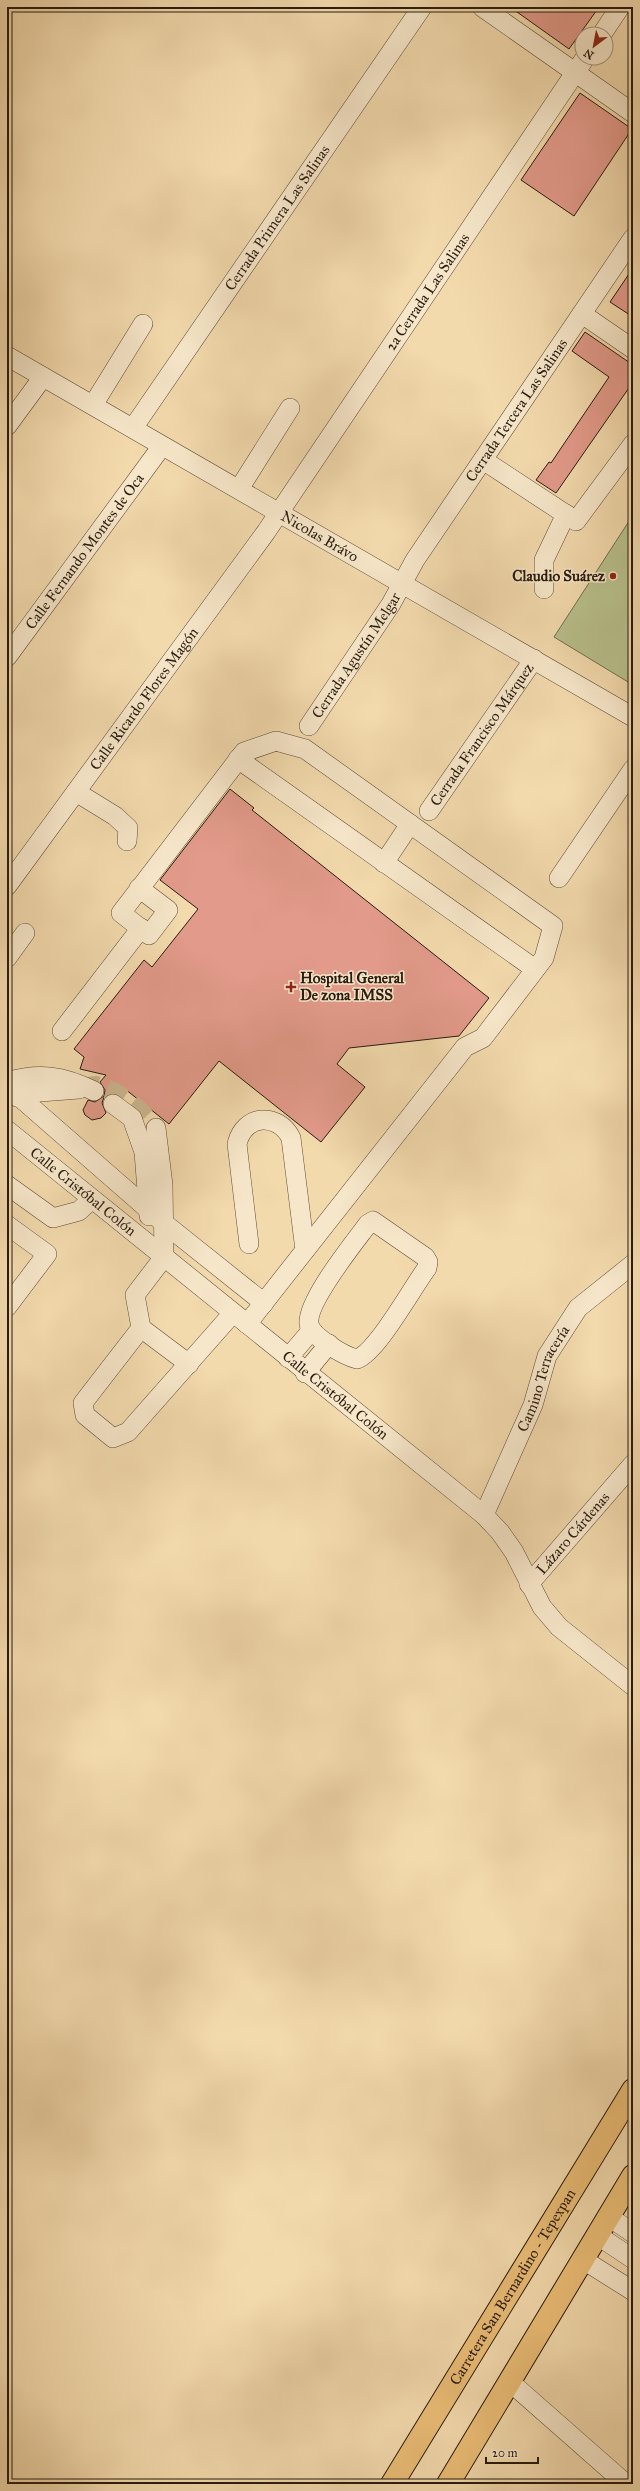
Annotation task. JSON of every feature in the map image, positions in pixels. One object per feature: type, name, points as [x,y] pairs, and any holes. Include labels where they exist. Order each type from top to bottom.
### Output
[{"type":"highway","name":"Carretera San Bernardino - Tepexpan","points":[[392,2484],[633,2090]]},
{"type":"highway","points":[[448,2484],[633,2176]]},
{"type":"street","name":"Cerrada Primera Las Salinas","points":[[133,428],[422,7]]},
{"type":"street","points":[[482,7],[574,61]]},
{"type":"street","points":[[607,26],[620,7]]},
{"type":"street","name":"2a Cerrada Las Salinas","points":[[278,511],[579,66]]},
{"type":"street","points":[[581,66],[633,113]]},
{"type":"street","name":"Cerrada Tercera Las Salinas","points":[[403,583],[415,560],[633,238]]},
{"type":"street","points":[[582,314],[633,349]]},
{"type":"street","points":[[93,405],[142,324]]},
{"type":"street","name":"Nicolas Brávo","points":[[7,356],[633,717]]},
{"type":"street","points":[[7,426],[43,376]]},
{"type":"street","points":[[239,489],[290,408]]},
{"type":"street","points":[[483,460],[576,521],[633,444]]},
{"type":"street","name":"Calle Fernando Montes de Oca","points":[[7,657],[162,446]]},
{"type":"street","name":"Calle Ricardo Flores Magón","points":[[7,886],[266,532],[278,511]]},
{"type":"street","points":[[544,589],[544,560],[566,514]]},
{"type":"street","name":"Cerrada Agustín Melgar","points":[[309,726],[403,583]]},
{"type":"street","name":"Cerrada Francisco Márquez","points":[[429,811],[534,659]]},
{"type":"street","points":[[139,888],[168,910],[149,935],[121,913],[139,888],[244,752],[276,742],[305,749],[553,926],[544,958],[483,1038],[465,1047],[264,1303],[240,1318],[189,1364],[128,1432],[113,1438],[85,1415],[83,1403],[141,1328]]},
{"type":"street","points":[[238,759],[535,969]]},
{"type":"street","points":[[559,878],[633,769]]},
{"type":"street","points":[[76,792],[115,816],[128,828],[128,841]]},
{"type":"street","points":[[384,863],[410,824]]},
{"type":"street","points":[[62,1031],[141,928]]},
{"type":"street","points":[[7,958],[25,934]]},
{"type":"street","points":[[87,1090],[76,1082],[51,1075],[26,1076],[10,1088],[165,1224],[264,1303]]},
{"type":"street","points":[[113,1104],[132,1118],[155,1186],[165,1224],[164,1257],[135,1295],[141,1328],[189,1364]]},
{"type":"street","points":[[249,1244],[237,1144],[239,1136],[248,1124],[255,1121],[270,1120],[283,1126],[291,1138],[305,1250]]},
{"type":"street","points":[[148,1243],[149,1210],[155,1186],[156,1128]]},
{"type":"street","name":"Calle Cristóbal Colón","points":[[7,1130],[240,1318],[305,1373],[484,1515],[500,1532],[514,1552],[542,1607],[560,1627],[633,1686]]},
{"type":"street","points":[[7,1185],[52,1218],[79,1211],[92,1199]]},
{"type":"street","points":[[374,1221],[380,1224],[425,1257],[428,1262],[427,1268],[385,1331],[365,1356],[357,1359],[350,1357],[311,1331],[309,1322],[320,1291],[368,1224],[374,1221]]},
{"type":"street","points":[[7,1225],[47,1254],[7,1307]]},
{"type":"street","name":"Camino Terracería","points":[[484,1515],[533,1405],[547,1356],[578,1308],[633,1264]]},
{"type":"street","points":[[288,1358],[311,1331]]},
{"type":"street","points":[[305,1373],[329,1344]]},
{"type":"street","name":"Lázaro Cárdenas","points":[[529,1584],[633,1464]]},
{"type":"street","points":[[609,2217],[633,2232]]},
{"type":"street","points":[[597,2235],[633,2259]]},
{"type":"street","points":[[582,2259],[633,2291]]},
{"type":"street","points":[[509,2381],[626,2484]]},
{"type":"green space","name":"Claudio Suárez","points":[[633,515],[633,685],[554,637]]},
{"type":"building","points":[[510,7],[599,7],[585,26],[574,26],[574,42],[569,49]]},
{"type":"building","points":[[580,93],[632,129],[574,216],[521,180]]},
{"type":"building","points":[[633,268],[633,317],[610,302]]},
{"type":"building","points":[[585,332],[633,365],[633,382],[556,493],[536,480],[549,462],[551,463],[609,377],[572,351]]},
{"type":"building","points":[[230,789],[254,808],[252,810],[489,998],[459,1036],[349,1048],[337,1064],[365,1087],[321,1142],[219,1061],[169,1124],[125,1089],[120,1095],[114,1093],[104,1097],[102,1103],[106,1113],[101,1118],[92,1120],[85,1115],[83,1110],[88,1100],[95,1102],[104,1096],[105,1090],[100,1082],[106,1075],[80,1069],[84,1057],[74,1049],[144,960],[152,967],[198,909],[160,880]]},
{"type":"tunnel","points":[[79,1089],[96,1086],[115,1092],[130,1102],[156,1128]]},
{"type":"place","name":"Claudio Suárez","points":[[613,576]]},
{"type":"place","name":"Hospital General De zona IMSS","points":[[291,987]]}]
